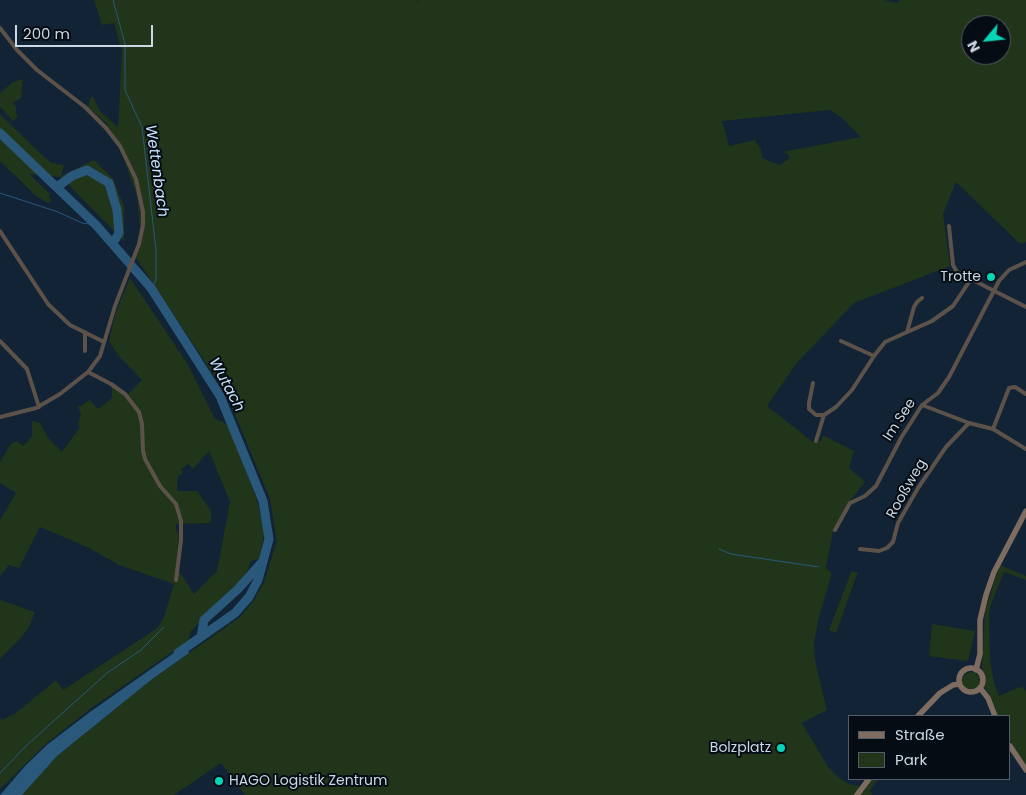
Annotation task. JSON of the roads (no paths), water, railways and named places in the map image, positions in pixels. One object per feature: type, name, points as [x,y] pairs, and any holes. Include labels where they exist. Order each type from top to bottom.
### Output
[{"type":"main road","points":[[976,670],[980,654],[980,620],[986,595],[998,564],[1026,511]]},
{"type":"main road","points":[[965,670],[976,670],[982,678],[980,688],[974,692],[967,692],[960,684],[960,676],[965,670]]},
{"type":"main road","points":[[919,715],[940,693],[953,685],[960,684]]},
{"type":"main road","points":[[980,688],[988,698],[995,715]]},
{"type":"main road","points":[[1011,748],[1026,770]]},
{"type":"main road","points":[[857,795],[868,780]]},
{"type":"street","points":[[0,28],[17,50],[37,70],[85,107],[106,128],[120,146],[136,180],[141,199],[142,225],[136,250],[119,293],[100,356],[88,372],[60,394],[39,407],[0,417]]},
{"type":"street","points":[[949,226],[953,265],[957,272],[1026,307]]},
{"type":"street","points":[[0,231],[48,304],[70,325],[104,342]]},
{"type":"street","name":"Im See","points":[[835,530],[850,503],[865,496],[876,486],[901,438],[922,405],[938,393],[949,377],[1000,281],[1009,270],[1026,262]]},
{"type":"street","points":[[813,383],[809,403],[810,409],[816,415],[824,415],[836,407],[852,390],[885,342],[932,321],[953,306],[971,279]]},
{"type":"street","points":[[907,332],[914,307],[922,298]]},
{"type":"street","points":[[85,332],[85,351]]},
{"type":"street","points":[[0,341],[28,369],[39,407]]},
{"type":"street","points":[[841,341],[874,356]]},
{"type":"street","points":[[88,372],[111,384],[124,394],[135,406],[141,417],[145,459],[163,490],[176,504],[181,521],[181,540],[176,580]]},
{"type":"street","points":[[993,428],[1008,388],[1015,387],[1026,394]]},
{"type":"street","points":[[922,405],[969,423],[993,428],[1026,449]]},
{"type":"street","points":[[816,441],[824,415]]},
{"type":"street","name":"Rooßweg","points":[[860,548],[879,552],[887,548],[892,542],[898,523],[918,488],[946,447],[969,423]]},
{"type":"water","points":[[185,645],[189,653],[151,680],[57,756],[22,795],[0,795],[26,765],[48,744]]},
{"type":"waterway","name":"Wettenbach","points":[[113,0],[125,44],[125,90],[142,127],[156,250],[156,280],[151,288]]},
{"type":"waterway","name":"Wutach","points":[[0,133],[96,225],[151,288],[220,396],[263,501],[269,539],[258,580],[249,597],[235,613],[178,653]]},
{"type":"waterway","name":"Wutach","points":[[57,187],[72,176],[87,170],[109,183],[117,210],[119,233],[113,243]]},
{"type":"waterway","points":[[0,193],[58,212],[82,223],[96,225]]},
{"type":"waterway","points":[[719,549],[731,554],[819,567]]},
{"type":"waterway","name":"Wutach","points":[[201,637],[204,620],[238,589],[263,561]]},
{"type":"waterway","points":[[0,773],[27,745],[107,673],[141,650],[164,627]]},
{"type":"place","name":"Trotte","points":[[991,277]]},
{"type":"place","name":"Bolzplatz","points":[[781,748]]},
{"type":"place","name":"HAGO Logistik Zentrum","points":[[219,781]]}]
